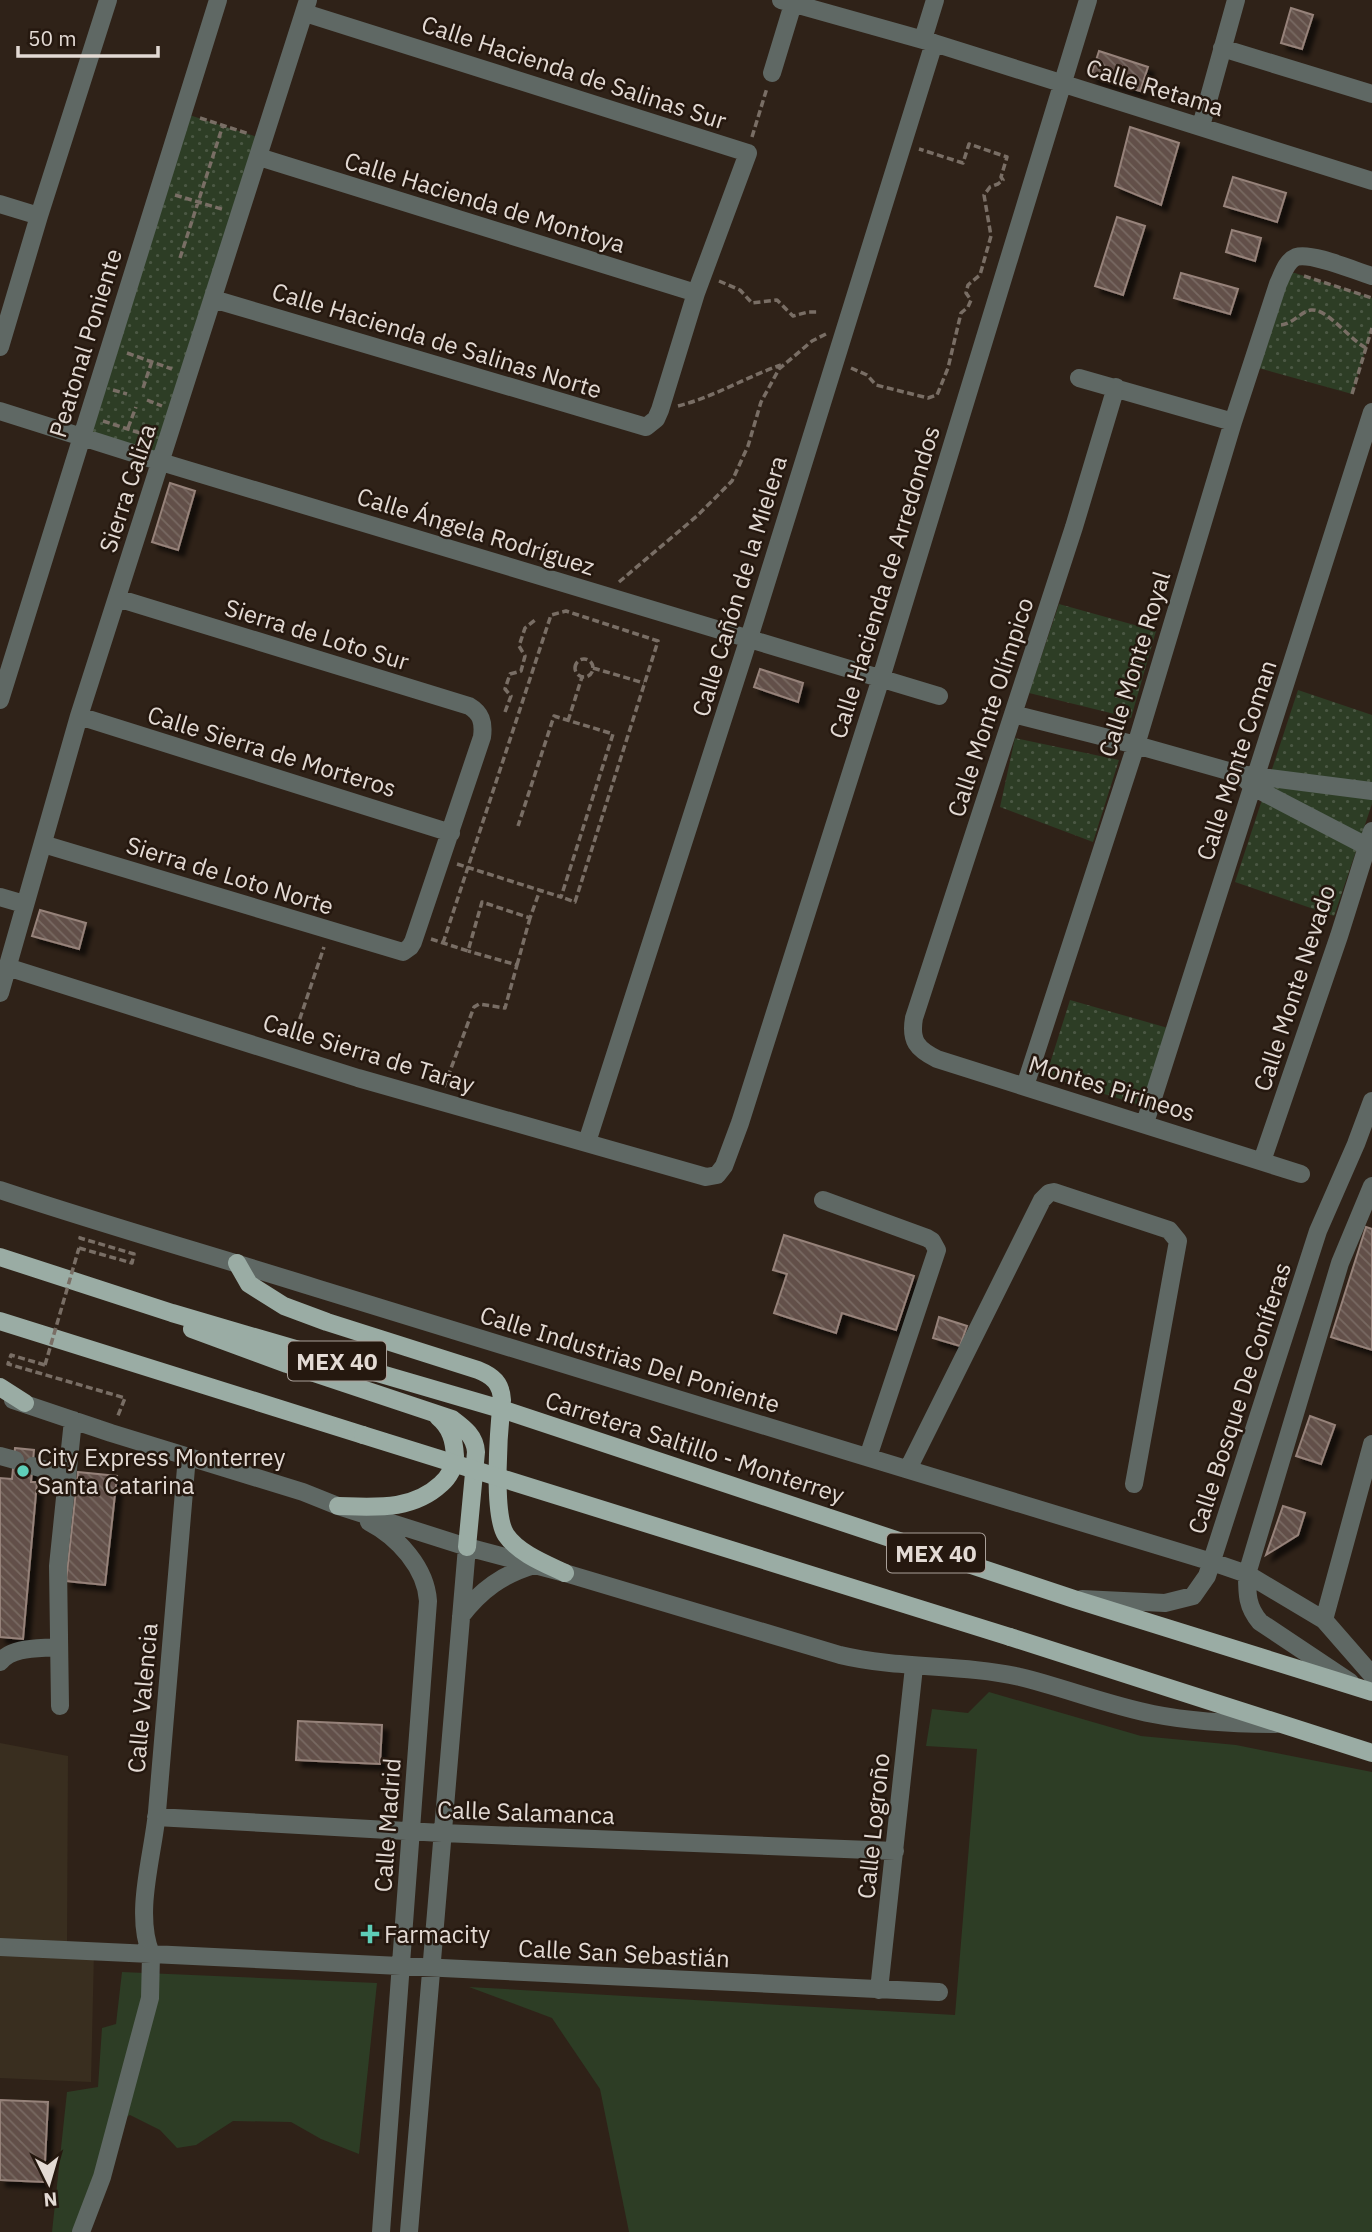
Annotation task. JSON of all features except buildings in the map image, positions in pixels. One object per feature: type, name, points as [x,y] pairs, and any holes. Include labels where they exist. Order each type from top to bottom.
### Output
[{"type":"main road","name":"Carretera Saltillo - Monterrey","points":[[0,1257],[172,1313],[501,1409],[1074,1599],[1365,1690]]},
{"type":"main road","points":[[237,1263],[249,1284],[284,1306],[492,1376],[501,1388],[498,1498],[501,1526],[511,1541],[565,1573]]},
{"type":"main road","points":[[172,1313],[184,1325],[223,1342],[452,1419],[461,1425],[476,1446],[467,1547]]},
{"type":"main road","name":"MEX 40","points":[[0,1321],[1010,1637],[1372,1754]]},
{"type":"main road","points":[[0,1387],[25,1403]]},
{"type":"main road","points":[[338,1506],[389,1507],[419,1499],[439,1486],[446,1479],[455,1461],[454,1443],[447,1426],[434,1414]]},
{"type":"street","points":[[0,347],[108,0]]},
{"type":"street","name":"Peatonal Poniente","points":[[0,700],[218,0]]},
{"type":"street","name":"Calle Cañón de la Mielera","points":[[587,1142],[845,330],[928,41],[935,0]]},
{"type":"street","name":"Calle Hacienda de Arredondos","points":[[717,1175],[724,1166],[740,1123],[881,678],[1088,0]]},
{"type":"street","points":[[1201,126],[1236,0]]},
{"type":"street","points":[[772,73],[787,2]]},
{"type":"street","name":"Calle Retama","points":[[787,2],[928,41],[1372,181]]},
{"type":"street","name":"Sierra Caliza","points":[[0,993],[79,716],[306,6]]},
{"type":"street","name":"Calle Hacienda de Salinas Sur","points":[[306,6],[748,153]]},
{"type":"street","points":[[1222,48],[1372,94]]},
{"type":"street","points":[[660,410],[696,293],[748,153]]},
{"type":"street","name":"Calle Hacienda de Montoya","points":[[259,157],[696,293]]},
{"type":"street","points":[[0,204],[39,216]]},
{"type":"street","points":[[1294,265],[1310,257],[1372,276]]},
{"type":"street","name":"Calle Monte Royal","points":[[1025,1086],[1136,745],[1233,422],[1278,284],[1286,267],[1294,265]]},
{"type":"street","name":"Calle Hacienda de Salinas Norte","points":[[213,299],[646,427],[656,419],[660,410]]},
{"type":"street","points":[[1079,379],[1116,387],[1233,422]]},
{"type":"street","name":"Calle Monte Olímpico","points":[[914,1041],[914,1018],[1074,527],[1116,387]]},
{"type":"street","name":"Calle Ángela Rodríguez","points":[[0,411],[939,696]]},
{"type":"street","name":"Calle Monte Coman","points":[[1145,1124],[1250,779],[1372,412]]},
{"type":"street","name":"Sierra de Loto Sur","points":[[117,597],[469,706],[480,715],[482,737],[450,833]]},
{"type":"street","points":[[1013,714],[1136,745],[1250,779],[1372,791]]},
{"type":"street","name":"Calle Sierra de Morteros","points":[[79,716],[450,833]]},
{"type":"street","points":[[1250,779],[1370,842]]},
{"type":"street","points":[[415,934],[450,833]]},
{"type":"street","name":"Calle Monte Nevado","points":[[1262,1161],[1370,842]]},
{"type":"street","name":"Sierra de Loto Norte","points":[[43,844],[402,952],[410,947],[415,934]]},
{"type":"street","points":[[0,897],[24,904]]},
{"type":"street","name":"Calle Sierra de Taray","points":[[7,967],[358,1078],[706,1177],[717,1175]]},
{"type":"street","name":"Montes Pirineos","points":[[914,1041],[918,1047],[937,1059],[1301,1174]]},
{"type":"street","name":"Calle Bosque De Coníferas","points":[[1074,1599],[1097,1598],[1149,1603],[1180,1600],[1193,1596],[1207,1576],[1318,1231],[1372,1101]]},
{"type":"street","points":[[1365,1690],[1260,1622],[1251,1612],[1247,1601],[1247,1574],[1340,1263],[1372,1186]]},
{"type":"street","name":"Calle Industrias Del Poniente","points":[[0,1190],[86,1219],[1247,1574],[1324,1620],[1372,1675]]},
{"type":"street","points":[[908,1469],[1042,1200],[1054,1192],[1169,1230],[1178,1241],[1134,1485]]},
{"type":"street","points":[[823,1200],[927,1238],[937,1250],[868,1457]]},
{"type":"street","points":[[0,1397],[303,1492],[338,1506],[467,1547],[565,1573],[840,1655],[914,1667],[1020,1677],[1154,1714],[1244,1724],[1276,1724]]},
{"type":"street","points":[[60,1706],[58,1566],[73,1420]]},
{"type":"street","points":[[1324,1620],[1372,1444]]},
{"type":"street","name":"Calle Valencia","points":[[81,2232],[99,2187],[150,1998],[149,1949],[144,1927],[145,1906],[156,1817],[187,1456]]},
{"type":"street","points":[[33,1466],[66,1476]]},
{"type":"street","name":"Calle Madrid","points":[[338,1506],[378,1526],[392,1538],[419,1569],[427,1593],[381,2232]]},
{"type":"street","points":[[409,2232],[467,1547]]},
{"type":"street","points":[[461,1616],[475,1598],[501,1577],[537,1565]]},
{"type":"street","points":[[0,1661],[18,1650],[58,1647]]},
{"type":"street","name":"Calle Logroño","points":[[879,1990],[914,1667]]},
{"type":"street","name":"Calle Salamanca","points":[[156,1817],[411,1832],[895,1851]]},
{"type":"street","name":"Calle San Sebastián","points":[[0,1947],[149,1949],[400,1967],[939,1992]]},
{"type":"path","points":[[748,153],[772,73]]},
{"type":"path","points":[[196,117],[264,139]]},
{"type":"path","points":[[180,258],[223,125]]},
{"type":"path","points":[[847,366],[867,375],[876,385],[928,398],[937,395],[961,313],[971,300],[966,293],[968,285],[980,275],[991,236],[984,195],[990,187],[1003,180],[1001,177],[1007,157],[969,144],[963,163],[916,148]]},
{"type":"path","points":[[172,194],[240,215]]},
{"type":"path","points":[[1294,265],[1372,298]]},
{"type":"path","points":[[704,274],[740,290],[752,303],[777,300],[793,316],[819,312]]},
{"type":"path","points":[[1280,325],[1286,325],[1310,310],[1318,310],[1325,312],[1343,332],[1366,348]]},
{"type":"path","points":[[1352,394],[1372,328]]},
{"type":"path","points":[[603,595],[697,516],[732,481],[748,446],[761,402],[779,369],[812,341],[828,333],[845,330]]},
{"type":"path","points":[[121,351],[189,375]]},
{"type":"path","points":[[143,388],[152,361]]},
{"type":"path","points":[[660,410],[705,399],[739,381],[786,363]]},
{"type":"path","points":[[109,389],[127,394]]},
{"type":"path","points":[[128,429],[136,407]]},
{"type":"path","points":[[100,420],[167,443]]},
{"type":"path","points":[[441,860],[468,867],[575,902],[658,640],[566,611],[551,615],[468,867],[443,943]]},
{"type":"path","points":[[505,712],[511,696],[505,689],[510,674],[521,671],[525,656],[519,646],[525,628],[535,620]]},
{"type":"path","points":[[582,677],[575,669],[580,660],[589,660],[593,668],[644,683]]},
{"type":"path","points":[[582,677],[590,675],[593,668]]},
{"type":"path","points":[[568,721],[582,677]]},
{"type":"path","points":[[518,826],[554,716],[613,734],[561,897]]},
{"type":"path","points":[[438,1100],[474,1007],[479,1004],[505,1008],[530,918],[541,890]]},
{"type":"path","points":[[468,951],[482,902],[530,918]]},
{"type":"path","points":[[288,1054],[330,930]]},
{"type":"path","points":[[415,934],[517,965]]},
{"type":"path","points":[[80,1238],[134,1254],[132,1263],[79,1248],[45,1365],[11,1355],[8,1364],[125,1398]]},
{"type":"shaded area","points":[[0,1743],[68,1756],[67,1945],[94,1952],[91,2082],[0,2078]]},
{"type":"green space","points":[[183,113],[267,140],[163,468],[79,441]]},
{"type":"green space","points":[[1290,273],[1372,298],[1372,328],[1352,394],[1255,367]]},
{"type":"green space","points":[[1059,604],[1156,631],[1131,718],[1029,693]]},
{"type":"green space","points":[[1298,690],[1372,715],[1372,804],[1334,916],[1235,882]]},
{"type":"green space","points":[[1015,738],[1119,760],[1093,842],[1000,807]]},
{"type":"green space","points":[[1070,1000],[1168,1028],[1143,1106],[1046,1076]]},
{"type":"green space","points":[[989,1692],[1141,1736],[1236,1745],[1372,1772],[1372,2232],[629,2232],[600,2089],[552,2018],[469,1987],[955,2015],[977,1749],[926,1746],[932,1709],[968,1713]]},
{"type":"green space","points":[[122,1972],[377,1983],[359,2154],[321,2139],[291,2122],[233,2121],[196,2145],[177,2148],[160,2130],[130,2115],[111,2124],[85,2232],[52,2232],[67,2092],[98,2087],[102,2028],[116,2024]]},
{"type":"place","name":"City Express Monterrey Santa Catarina","points":[[23,1471]]},
{"type":"place","name":"Farmacity","points":[[370,1934]]}]
